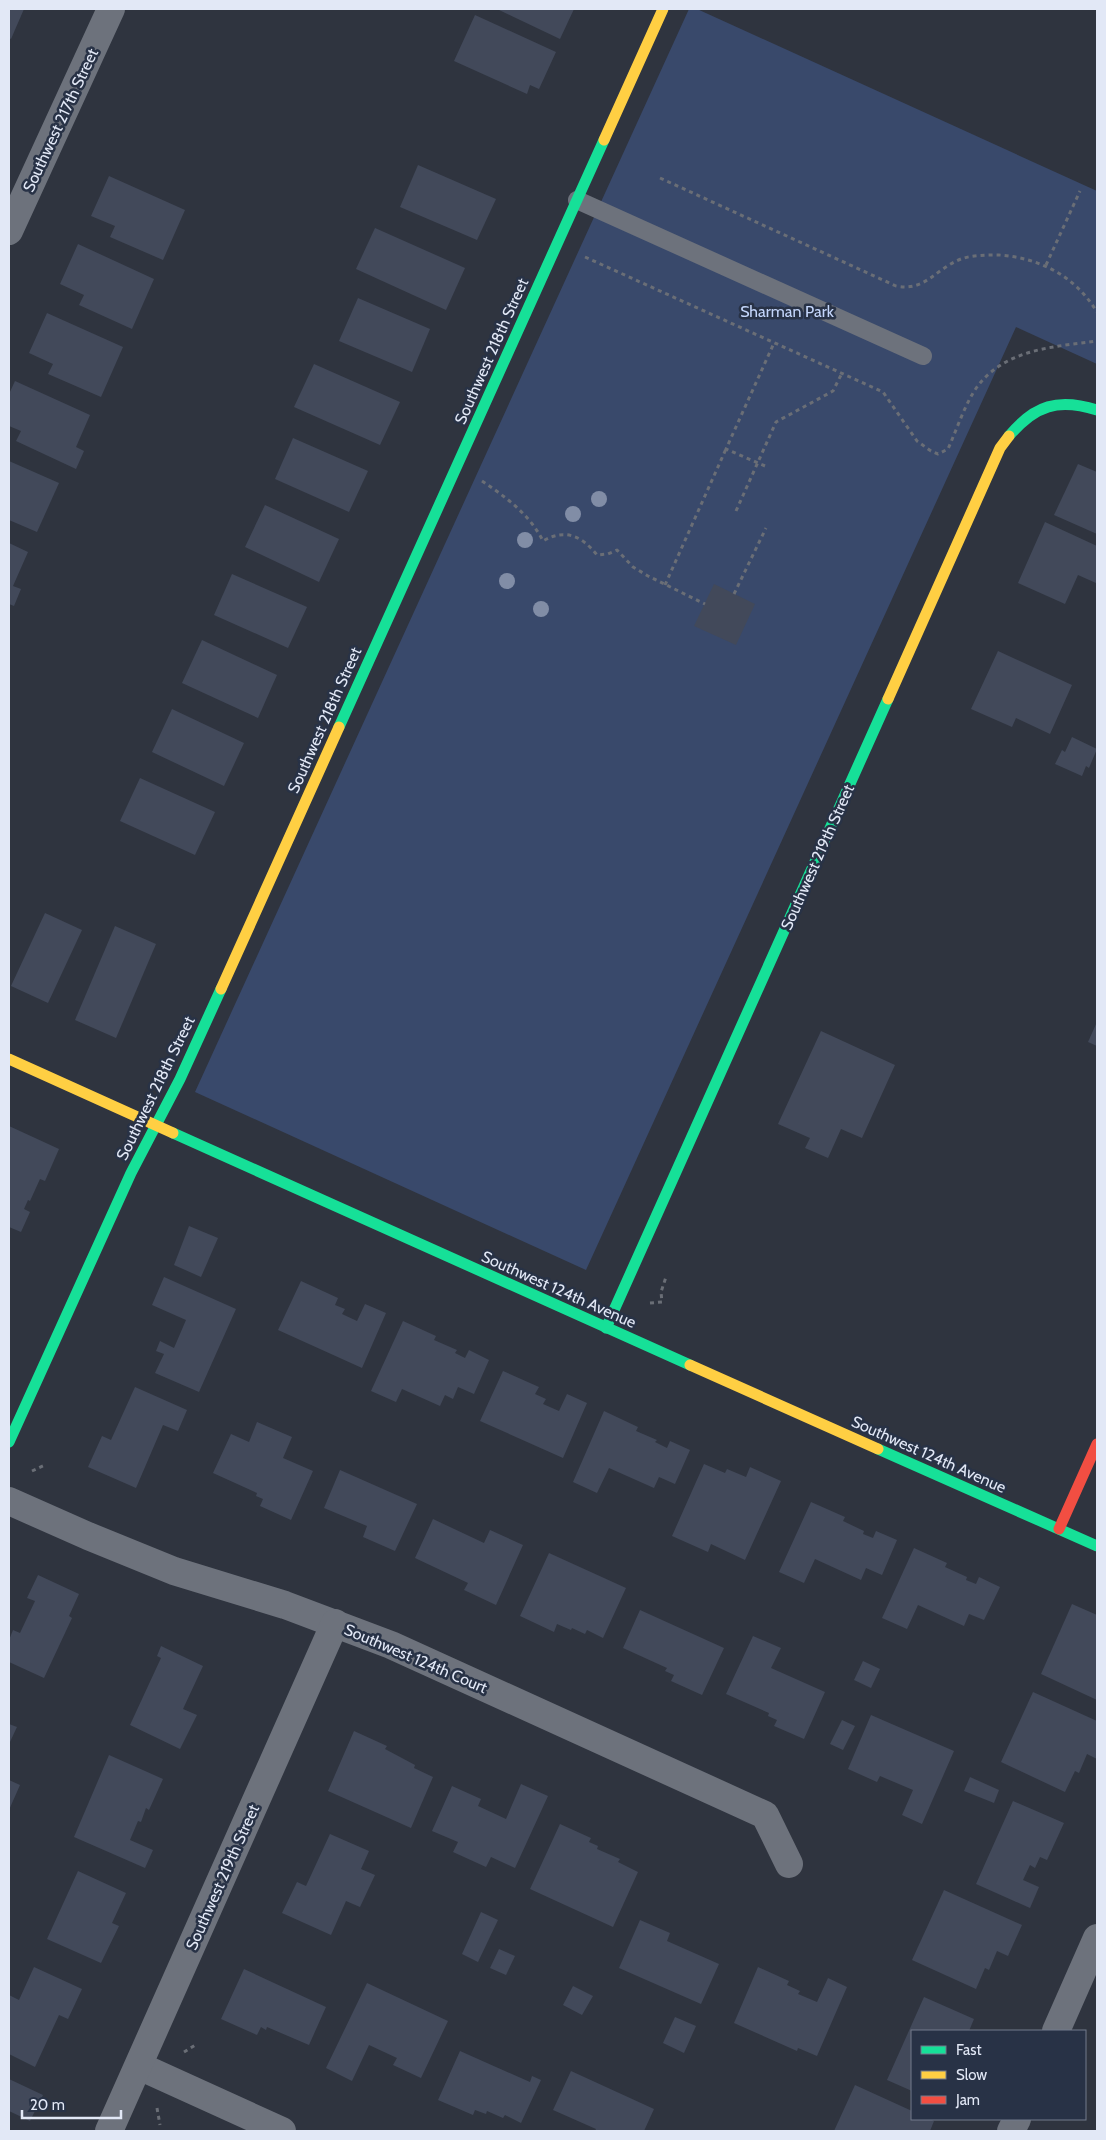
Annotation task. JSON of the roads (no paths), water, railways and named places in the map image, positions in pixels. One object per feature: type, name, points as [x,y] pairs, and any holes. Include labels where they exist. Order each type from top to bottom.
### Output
[{"type":"street","name":"Southwest 217th Street","points":[[9,231],[111,9]]},
{"type":"street","name":"Southwest 218th Street","points":[[9,1442],[131,1173],[184,1070],[663,9]]},
{"type":"street","name":"Southwest 219th Street","points":[[606,1328],[1000,448],[1012,431],[1027,417],[1052,404],[1075,404],[1097,410]]},
{"type":"street","name":"Southwest 124th Avenue","points":[[9,1059],[606,1328],[1097,1546]]},
{"type":"street","points":[[1059,1529],[1097,1444]]},
{"type":"street","name":"Southwest 124th Court","points":[[9,1501],[88,1536],[174,1570],[285,1605],[335,1623],[415,1656],[765,1815],[789,1864]]},
{"type":"street","name":"Southwest 219th Street","points":[[109,2131],[335,1623]]},
{"type":"street","points":[[1056,2030],[1097,1938]]},
{"type":"street","points":[[139,2066],[282,2131]]},
{"type":"lane","points":[[577,200],[923,356]]},
{"type":"park label","name":"Sharman Park","points":[[787,311]]}]
